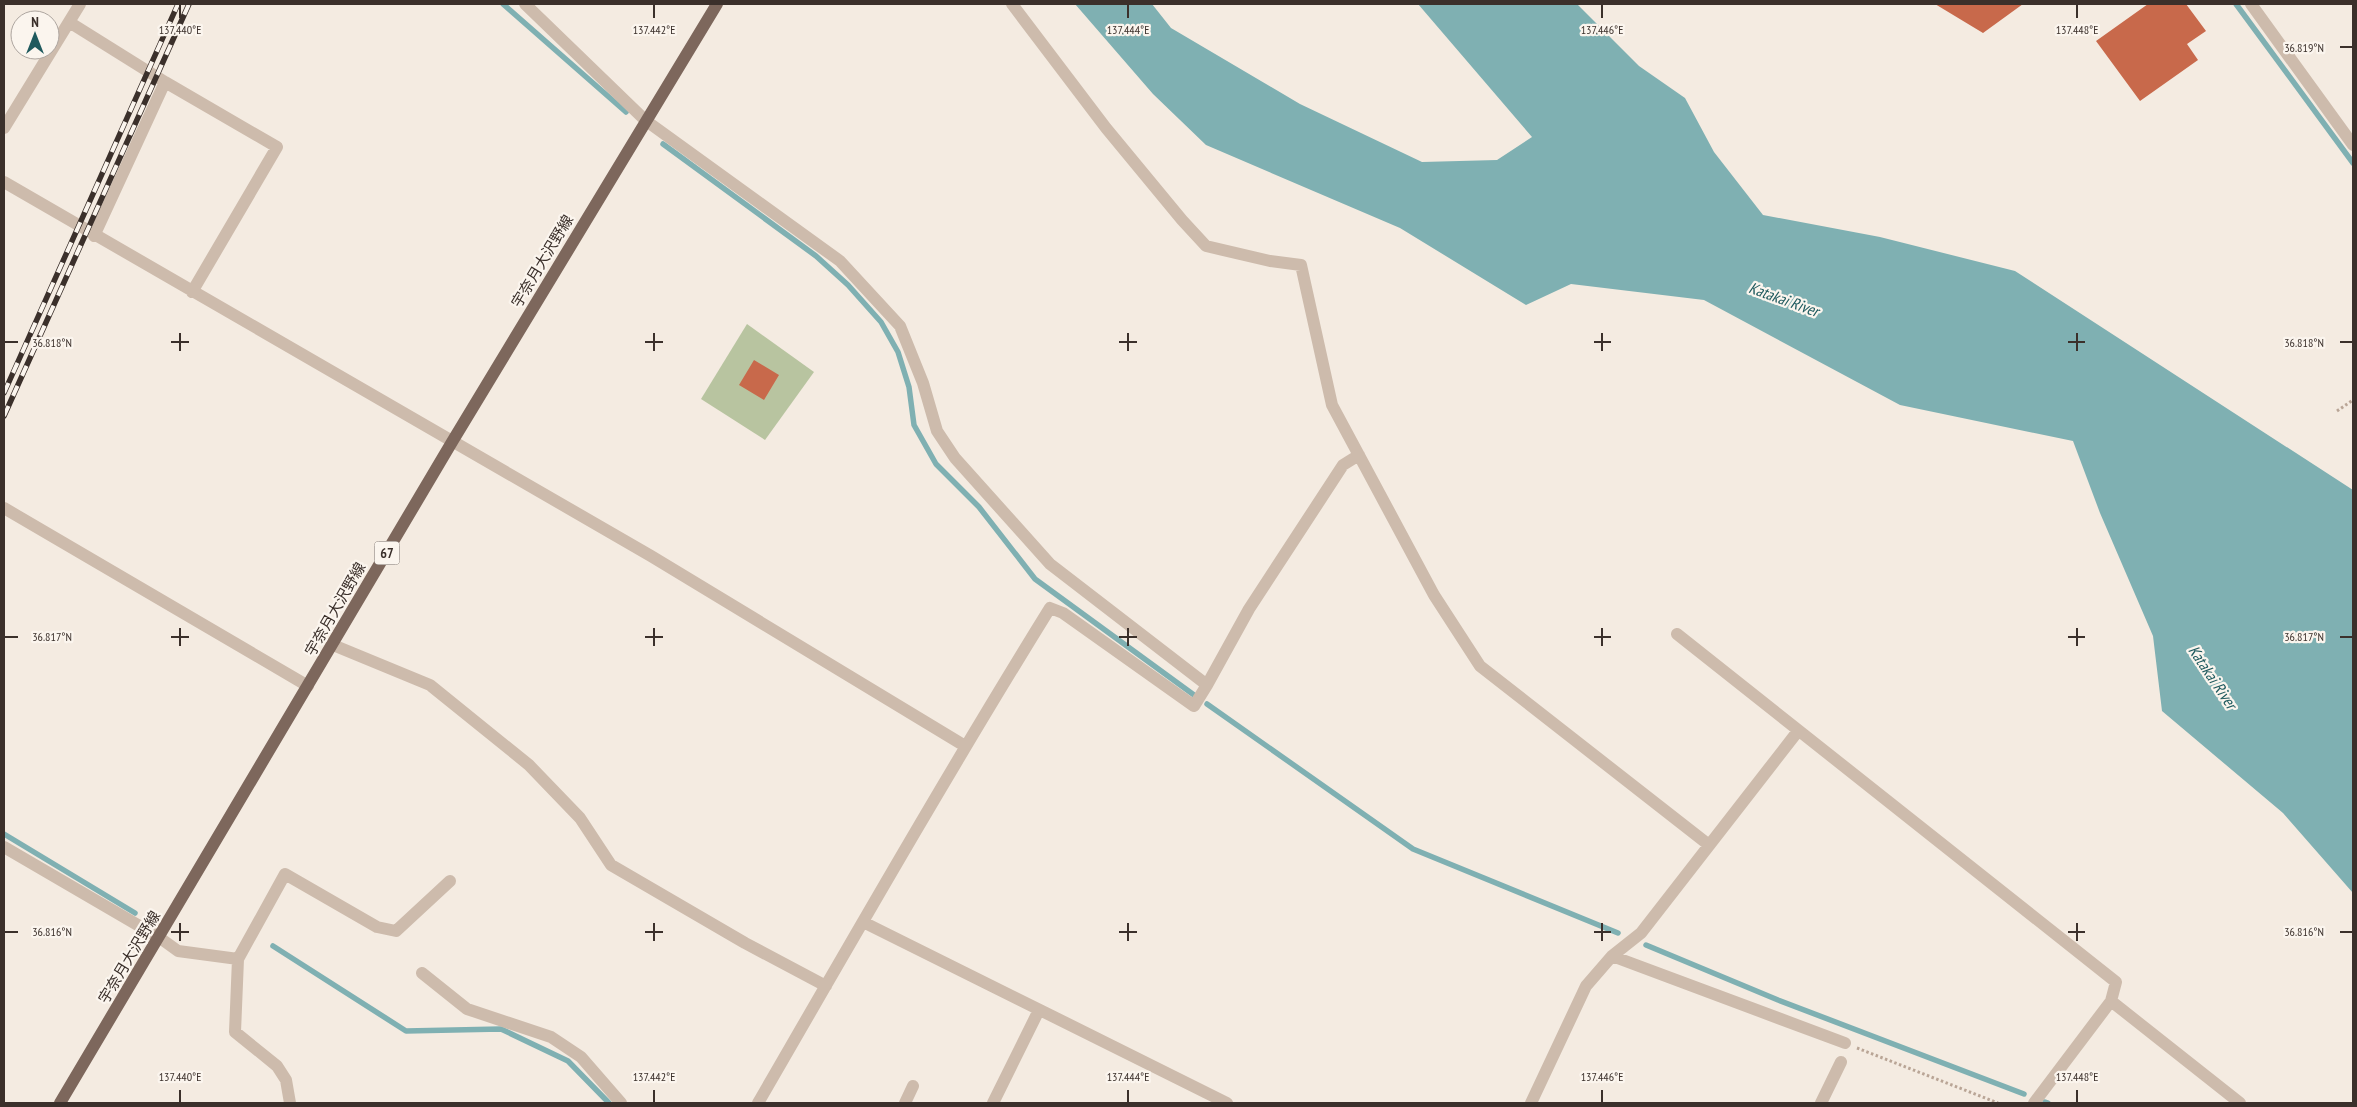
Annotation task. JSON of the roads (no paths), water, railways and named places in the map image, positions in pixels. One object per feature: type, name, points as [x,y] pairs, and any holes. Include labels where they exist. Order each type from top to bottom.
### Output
[{"type":"main road","name":"宇奈月大沢野線","points":[[60,1103],[160,938],[452,442],[645,120],[717,4]]},
{"type":"street","points":[[4,128],[80,4]]},
{"type":"street","points":[[525,4],[645,120],[840,261],[900,326],[923,383],[937,431],[955,458],[983,491],[1050,564],[1207,685]]},
{"type":"street","points":[[1012,4],[1106,128],[1206,246],[1270,261],[1301,265],[1332,405],[1434,595],[1480,666],[1709,845]]},
{"type":"street","points":[[2251,4],[2353,145]]},
{"type":"street","points":[[69,22],[165,82],[277,147],[192,292]]},
{"type":"street","points":[[94,236],[165,82]]},
{"type":"street","points":[[4,182],[94,236],[651,556],[965,746]]},
{"type":"street","points":[[758,1103],[965,746],[1050,608],[1063,613],[1194,706],[1249,609],[1338,473],[1343,466],[1359,456]]},
{"type":"street","points":[[4,508],[308,686]]},
{"type":"street","points":[[1677,634],[2116,982],[2111,1001],[2034,1103]]},
{"type":"street","points":[[333,645],[430,685],[529,765],[580,818],[611,865],[745,943],[826,986]]},
{"type":"street","points":[[1530,1103],[1586,986],[1612,956],[1640,933],[1798,731]]},
{"type":"street","points":[[4,847],[178,950],[239,957]]},
{"type":"street","points":[[290,1103],[286,1080],[277,1066],[235,1032],[239,957],[285,874],[377,927],[396,931],[450,881]]},
{"type":"street","points":[[864,922],[1227,1103]]},
{"type":"street","points":[[1612,956],[1845,1043]]},
{"type":"street","points":[[422,973],[467,1009],[551,1037],[581,1057],[621,1103]]},
{"type":"street","points":[[2111,1001],[2240,1103]]},
{"type":"street","points":[[993,1103],[1039,1010]]},
{"type":"street","points":[[1821,1103],[1841,1062]]},
{"type":"street","points":[[905,1103],[913,1086]]},
{"type":"water","name":"Katakai River","points":[[1075,4],[1152,4],[1171,28],[1300,104],[1422,162],[1497,160],[1532,137],[1418,4],[1577,4],[1639,66],[1685,98],[1714,152],[1763,215],[1880,237],[2015,271],[2353,490],[2353,893],[2283,813],[2162,711],[2153,636],[2100,513],[2073,441],[1900,405],[1704,300],[1571,284],[1526,305],[1400,228],[1206,145],[1153,94]]},
{"type":"waterway","points":[[503,4],[626,112]]},
{"type":"waterway","points":[[2236,4],[2353,163]]},
{"type":"waterway","points":[[663,144],[816,256],[848,285],[881,322],[898,352],[909,387],[914,425],[936,464],[979,507],[1035,579],[1194,695]]},
{"type":"waterway","points":[[1207,704],[1413,849],[1618,933]]},
{"type":"waterway","points":[[4,834],[135,913]]},
{"type":"waterway","points":[[1646,945],[1778,1000],[2024,1094]]},
{"type":"waterway","points":[[273,946],[406,1031],[501,1029],[568,1061],[609,1103]]},
{"type":"railway","points":[[4,393],[178,4]]},
{"type":"railway","points":[[4,416],[189,4]]}]
